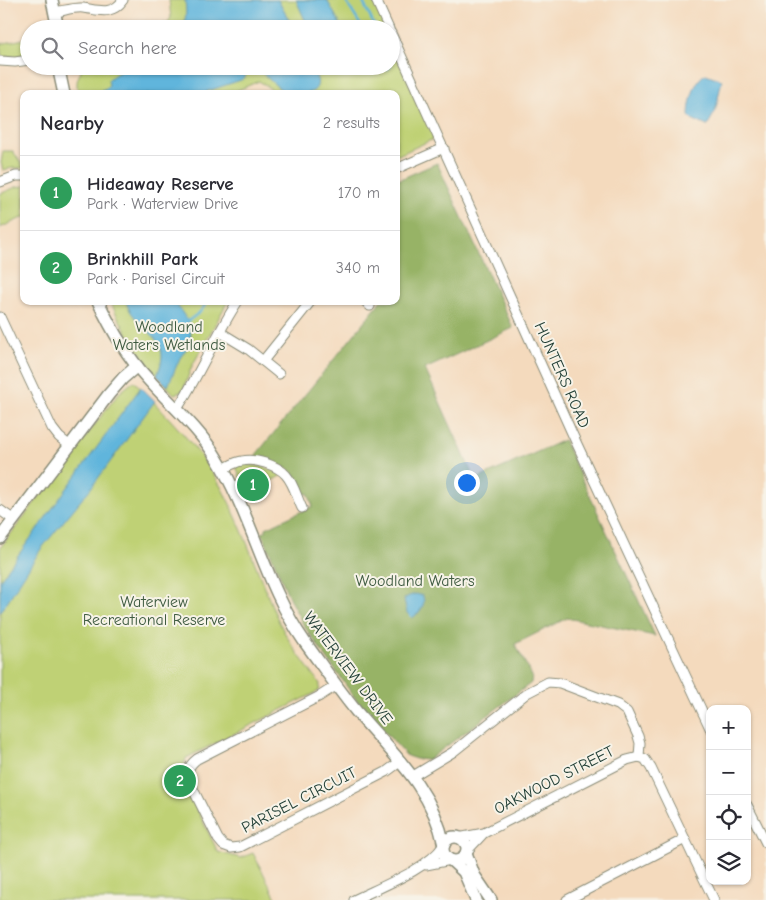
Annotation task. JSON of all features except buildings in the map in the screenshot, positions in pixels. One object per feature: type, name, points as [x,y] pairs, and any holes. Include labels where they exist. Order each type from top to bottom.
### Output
[{"type":"street","points":[[45,0],[54,20]]},
{"type":"street","points":[[51,20],[52,0]]},
{"type":"street","points":[[51,13],[82,8],[100,12],[107,11],[117,7],[123,0]]},
{"type":"street","points":[[376,0],[385,20]]},
{"type":"street","name":"HUNTERS ROAD","points":[[400,53],[576,442],[706,719]]},
{"type":"street","points":[[0,61],[20,61]]},
{"type":"street","points":[[61,75],[65,90]]},
{"type":"street","points":[[65,75],[66,90]]},
{"type":"street","points":[[400,168],[444,148]]},
{"type":"street","points":[[0,182],[20,176]]},
{"type":"street","name":"WATERVIEW DRIVE","points":[[100,305],[120,342],[137,366],[205,441],[223,469],[236,492],[287,614],[354,709],[413,776],[438,823],[443,846]]},
{"type":"street","points":[[177,409],[197,377],[236,305]]},
{"type":"street","points":[[264,361],[308,305]]},
{"type":"street","points":[[0,317],[52,428],[59,438],[70,446]]},
{"type":"street","points":[[220,332],[248,349],[280,374]]},
{"type":"street","points":[[0,538],[117,384],[137,366]]},
{"type":"street","points":[[223,469],[240,461],[249,460],[272,466],[286,475],[302,508]]},
{"type":"street","points":[[0,510],[12,522]]},
{"type":"street","points":[[0,516],[12,522]]},
{"type":"street","points":[[413,776],[453,752],[527,693],[551,681],[588,694],[624,709],[639,740],[640,757],[645,759],[651,768],[714,900]]},
{"type":"street","name":"PARISEL CIRCUIT","points":[[337,685],[320,696],[197,759],[189,767],[187,773],[190,783],[220,842],[231,848],[240,847],[386,772],[401,761]]},
{"type":"street","name":"OAKWOOD STREET","points":[[456,838],[484,833],[627,760],[640,757]]},
{"type":"street","points":[[751,813],[766,843]]},
{"type":"street","name":"WATERVIEW DRIVE","points":[[438,823],[456,838]]},
{"type":"street","name":"OAKWOOD STREET","points":[[466,853],[484,833]]},
{"type":"street","points":[[354,900],[422,866],[438,853],[448,840],[456,838],[464,842],[474,876],[491,900]]},
{"type":"street","points":[[567,900],[685,840]]},
{"type":"street","points":[[443,846],[445,856],[464,872],[476,900]]},
{"type":"street","points":[[422,866],[458,860],[466,853]]},
{"type":"green space","points":[[169,0],[376,0],[385,20],[169,20],[171,18]]},
{"type":"green space","points":[[20,40],[20,56],[2,57],[0,44]]},
{"type":"green space","points":[[400,54],[438,137],[400,154],[400,90],[271,90],[259,81],[238,90],[78,90],[77,80],[80,75],[400,75]]},
{"type":"green space","points":[[3,151],[13,151],[20,162],[20,168],[3,170],[1,163]]},
{"type":"green space","name":"Woodland Waters","points":[[437,163],[513,328],[425,369],[475,480],[564,440],[655,636],[567,618],[515,644],[532,676],[531,683],[428,760],[407,756],[360,705],[304,626],[291,602],[262,533],[266,531],[266,528],[313,506],[308,493],[303,495],[292,472],[277,463],[255,456],[378,305],[400,305],[400,278],[402,270],[400,262],[400,179]]},
{"type":"green space","points":[[20,186],[20,219],[0,228],[0,194]]},
{"type":"green space","name":"Woodland Waters Wetlands","points":[[112,305],[226,305],[191,368],[184,388],[181,392],[174,394],[138,350]]},
{"type":"green space","name":"Waterview Recreational Reserve","points":[[134,381],[181,431],[212,472],[230,503],[280,624],[294,648],[320,684],[319,691],[186,758],[181,777],[218,852],[241,858],[253,853],[277,900],[0,900],[0,548],[119,393]]},
{"type":"green space","points":[[240,464],[262,467],[272,470],[281,476],[246,493],[236,466]]},
{"type":"water","points":[[185,0],[278,0],[289,20],[184,20]]},
{"type":"water","points":[[296,0],[327,0],[338,20],[305,20]]},
{"type":"water","points":[[706,74],[722,80],[715,112],[707,126],[689,116],[695,86]]},
{"type":"water","points":[[114,75],[246,75],[241,80],[211,90],[101,90],[107,88],[109,85],[108,80]]},
{"type":"water","points":[[264,75],[316,76],[317,85],[315,90],[282,90]]},
{"type":"water","points":[[128,305],[177,305],[188,321],[191,334],[187,348],[180,358],[168,386],[157,376],[162,356],[157,341]]},
{"type":"water","points":[[141,387],[155,401],[91,488],[41,549],[0,613],[0,580]]},
{"type":"water","points":[[416,594],[423,596],[424,603],[418,614],[412,618],[407,613],[404,599]]},
{"type":"waterway","points":[[345,0],[357,20]]},
{"type":"waterway","points":[[362,0],[372,20]]},
{"type":"waterway","points":[[188,321],[200,312],[205,305]]},
{"type":"place","name":"Hideaway Reserve","points":[[253,485]]},
{"type":"place","name":"Brinkhill Park","points":[[180,781]]}]
